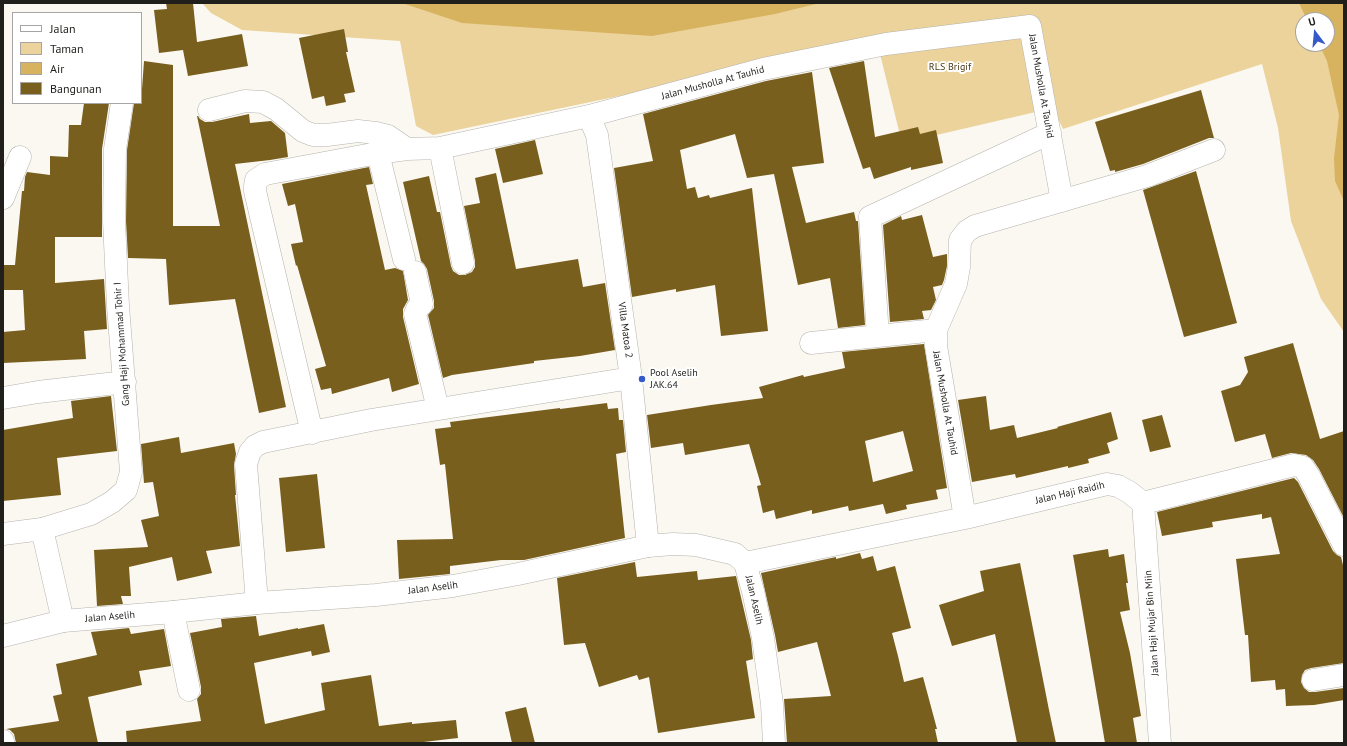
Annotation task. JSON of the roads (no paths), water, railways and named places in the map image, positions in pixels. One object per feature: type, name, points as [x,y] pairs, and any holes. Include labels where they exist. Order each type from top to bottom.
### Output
[{"type":"street","name":"Jalan Musholla At Tauhid","points":[[589,116],[763,69],[886,44],[1030,26],[1062,201],[975,226],[967,231],[960,240],[958,255],[959,267],[956,284],[936,330],[936,346],[965,518]]},
{"type":"street","points":[[209,110],[246,101],[263,102],[276,109],[303,131],[313,135],[327,135],[358,131],[376,133],[388,136],[407,149]]},
{"type":"street","name":"Gang Haji Mohammad Tohir I","points":[[42,529],[90,514],[112,502],[126,490],[131,472],[118,306],[114,221],[116,149],[122,104]]},
{"type":"street","points":[[312,433],[255,192],[254,186],[256,180],[265,174],[378,153],[407,149],[440,148],[589,116]]},
{"type":"street","name":"Villa Matoa 2","points":[[589,116],[597,135],[631,378],[648,546]]},
{"type":"street","points":[[878,336],[870,217],[1050,133]]},
{"type":"street","points":[[440,148],[463,263]]},
{"type":"street","points":[[1062,201],[1147,176],[1214,150]]},
{"type":"street","points":[[378,153],[409,265],[422,304],[416,309],[415,314],[438,410]]},
{"type":"street","points":[[3,198],[20,157]]},
{"type":"street","points":[[811,343],[936,330]]},
{"type":"street","points":[[257,603],[246,464],[250,452],[255,446],[263,442],[371,420],[631,378]]},
{"type":"street","points":[[3,398],[38,392],[125,382]]},
{"type":"street","points":[[1143,503],[1290,465],[1303,467],[1344,545]]},
{"type":"street","name":"Jalan Haji Raidih","points":[[745,563],[965,518],[1107,484],[1118,486],[1129,492],[1143,503]]},
{"type":"street","name":"Jalan Haji Mujar Bin Miin","points":[[1143,503],[1160,743]]},
{"type":"street","points":[[3,534],[42,529],[63,621]]},
{"type":"street","name":"Jalan Aselih","points":[[3,636],[63,621],[257,603],[376,596],[453,586],[518,574],[648,546],[673,544],[696,545],[735,554],[745,563],[754,591],[763,638],[772,704],[774,743]]},
{"type":"street","points":[[172,612],[189,690]]},
{"type":"street","points":[[1313,680],[1344,675]]},
{"type":"water","points":[[402,3],[820,3],[775,14],[652,36],[462,23]]},
{"type":"water","points":[[1299,3],[1344,3],[1344,201],[1335,181],[1334,158],[1339,115],[1327,61],[1323,52],[1335,52],[1335,12],[1303,12]]},
{"type":"place","name":"Pool Aselih JAK.64","points":[[642,379]]},
{"type":"park label","name":"RLS Brigif","points":[[950,67]]}]
